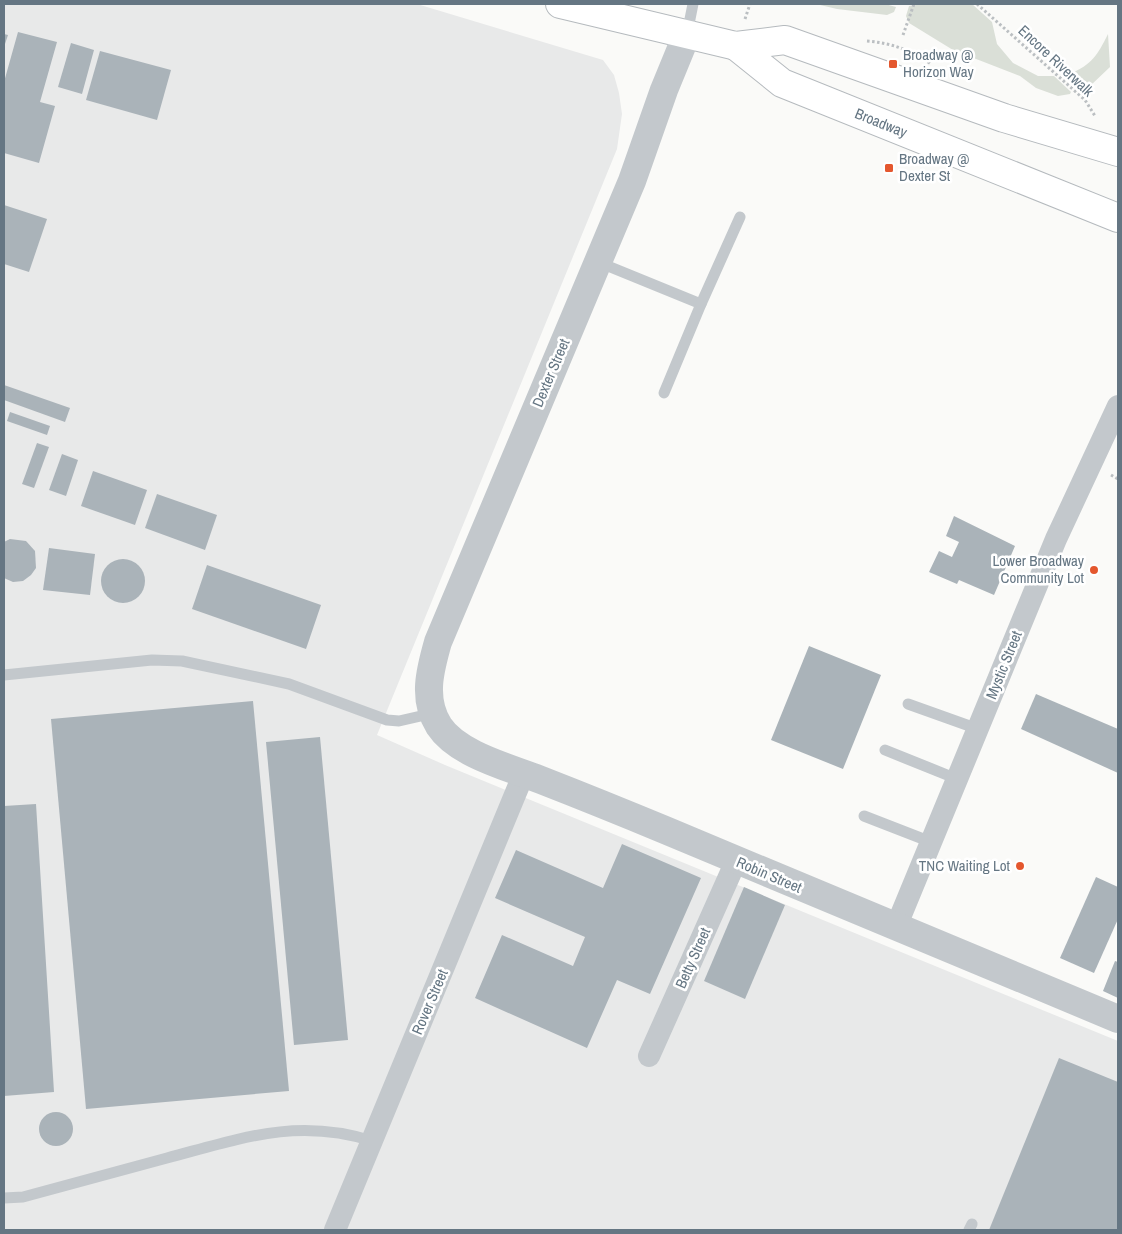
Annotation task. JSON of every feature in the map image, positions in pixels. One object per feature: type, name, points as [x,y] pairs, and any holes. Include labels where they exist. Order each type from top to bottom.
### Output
[{"type":"main road","name":"Broadway","points":[[560,4],[736,46],[784,40],[1004,118],[1112,146]]},
{"type":"main road","name":"Broadway","points":[[736,46],[782,83],[1118,218]]},
{"type":"street","name":"Dexter Street","points":[[434,713],[428,679],[438,642],[632,181],[664,90],[687,34]]},
{"type":"street","name":"Mystic Street","points":[[896,927],[1056,539],[1118,406]]},
{"type":"street","name":"Robin Street","points":[[434,713],[440,727],[451,738],[484,760],[524,773],[1118,1019]]},
{"type":"street","name":"Rover Street","points":[[335,1230],[524,773]]},
{"type":"street","name":"Betty Street","points":[[649,1056],[736,861]]},
{"type":"lane","points":[[687,34],[693,4]]},
{"type":"lane","points":[[664,393],[740,217]]},
{"type":"lane","points":[[598,262],[701,304]]},
{"type":"lane","points":[[4,675],[167,660],[288,684],[387,720],[399,721],[434,713]]},
{"type":"lane","points":[[908,704],[978,729]]},
{"type":"lane","points":[[885,750],[957,779]]},
{"type":"lane","points":[[864,816],[931,842]]},
{"type":"lane","points":[[4,1198],[23,1197],[264,1132],[310,1129],[355,1136],[372,1141]]},
{"type":"path","points":[[745,19],[750,4]]},
{"type":"path","points":[[903,35],[914,4]]},
{"type":"path","name":"Encore Riverwalk","points":[[977,4],[1085,100],[1095,116]]},
{"type":"shaded area","points":[[4,4],[417,4],[603,60],[614,75],[619,93],[622,114],[617,149],[377,735],[445,765],[1118,1041],[1118,1230],[4,1230]]},
{"type":"shaded area","points":[[816,4],[885,4],[896,7],[894,12],[887,15],[837,9]]},
{"type":"shaded area","points":[[924,4],[972,4],[992,22],[997,44],[1013,63],[1038,76],[1054,76],[1071,92],[1070,94],[1058,96],[1036,88],[1020,76],[953,50],[909,23],[906,16],[909,6]]},
{"type":"shaded area","points":[[1108,34],[1110,67],[1090,86],[1084,86],[1070,74],[1089,63],[1101,48]]},
{"type":"building","points":[[18,32],[57,42],[40,102],[55,106],[39,163],[4,153],[4,82]]},
{"type":"building","points":[[4,34],[8,35],[4,47]]},
{"type":"building","points":[[71,43],[94,50],[82,94],[58,87]]},
{"type":"building","points":[[100,51],[171,70],[157,120],[86,100]]},
{"type":"building","points":[[4,205],[47,219],[29,272],[4,264]]},
{"type":"building","points":[[4,385],[70,408],[65,422],[4,400]]},
{"type":"building","points":[[10,412],[50,426],[47,435],[7,421]]},
{"type":"building","points":[[37,443],[49,447],[34,488],[22,484]]},
{"type":"building","points":[[62,454],[78,460],[66,496],[49,490]]},
{"type":"building","points":[[93,471],[147,490],[135,525],[81,506]]},
{"type":"building","points":[[157,494],[217,515],[205,550],[145,528]]},
{"type":"building","points":[[954,516],[1015,546],[994,595],[959,580],[957,584],[929,572],[939,551],[952,557],[959,542],[946,536]]},
{"type":"building","points":[[10,539],[26,541],[35,551],[36,568],[23,581],[13,582],[4,578],[4,542]]},
{"type":"building","points":[[49,548],[95,554],[90,595],[43,590]]},
{"type":"building","points":[[119,559],[127,559],[139,565],[145,581],[139,597],[127,603],[119,603],[107,597],[101,585],[101,577],[107,565]]},
{"type":"building","points":[[207,565],[321,605],[306,649],[192,609]]},
{"type":"building","points":[[809,646],[881,675],[843,769],[771,740]]},
{"type":"building","points":[[1036,694],[1118,729],[1118,773],[1021,729]]},
{"type":"building","points":[[253,701],[289,1091],[86,1109],[51,719]]},
{"type":"building","points":[[320,737],[348,1040],[294,1045],[266,742]]},
{"type":"building","points":[[36,804],[54,1092],[4,1096],[4,806]]},
{"type":"building","points":[[622,844],[701,878],[650,994],[617,980],[587,1048],[475,998],[502,935],[573,966],[585,937],[495,898],[516,850],[603,888]]},
{"type":"building","points":[[1096,877],[1118,887],[1118,919],[1094,973],[1060,958]]},
{"type":"building","points":[[744,887],[785,905],[745,999],[704,981]]},
{"type":"building","points":[[1115,961],[1118,962],[1118,998],[1103,991]]},
{"type":"building","points":[[1059,1058],[1118,1082],[1118,1230],[989,1230]]},
{"type":"building","points":[[56,1112],[63,1113],[68,1117],[72,1122],[72,1136],[68,1141],[63,1145],[56,1146],[49,1145],[44,1141],[40,1136],[39,1129],[40,1122],[44,1117],[49,1113]]},
{"type":"place","name":"Broadway @ Horizon Way","points":[[893,64]]},
{"type":"place","name":"Broadway @ Dexter St","points":[[889,168]]},
{"type":"place","name":"Lower Broadway Community Lot","points":[[1094,570]]},
{"type":"place","name":"TNC Waiting Lot","points":[[1020,866]]}]
